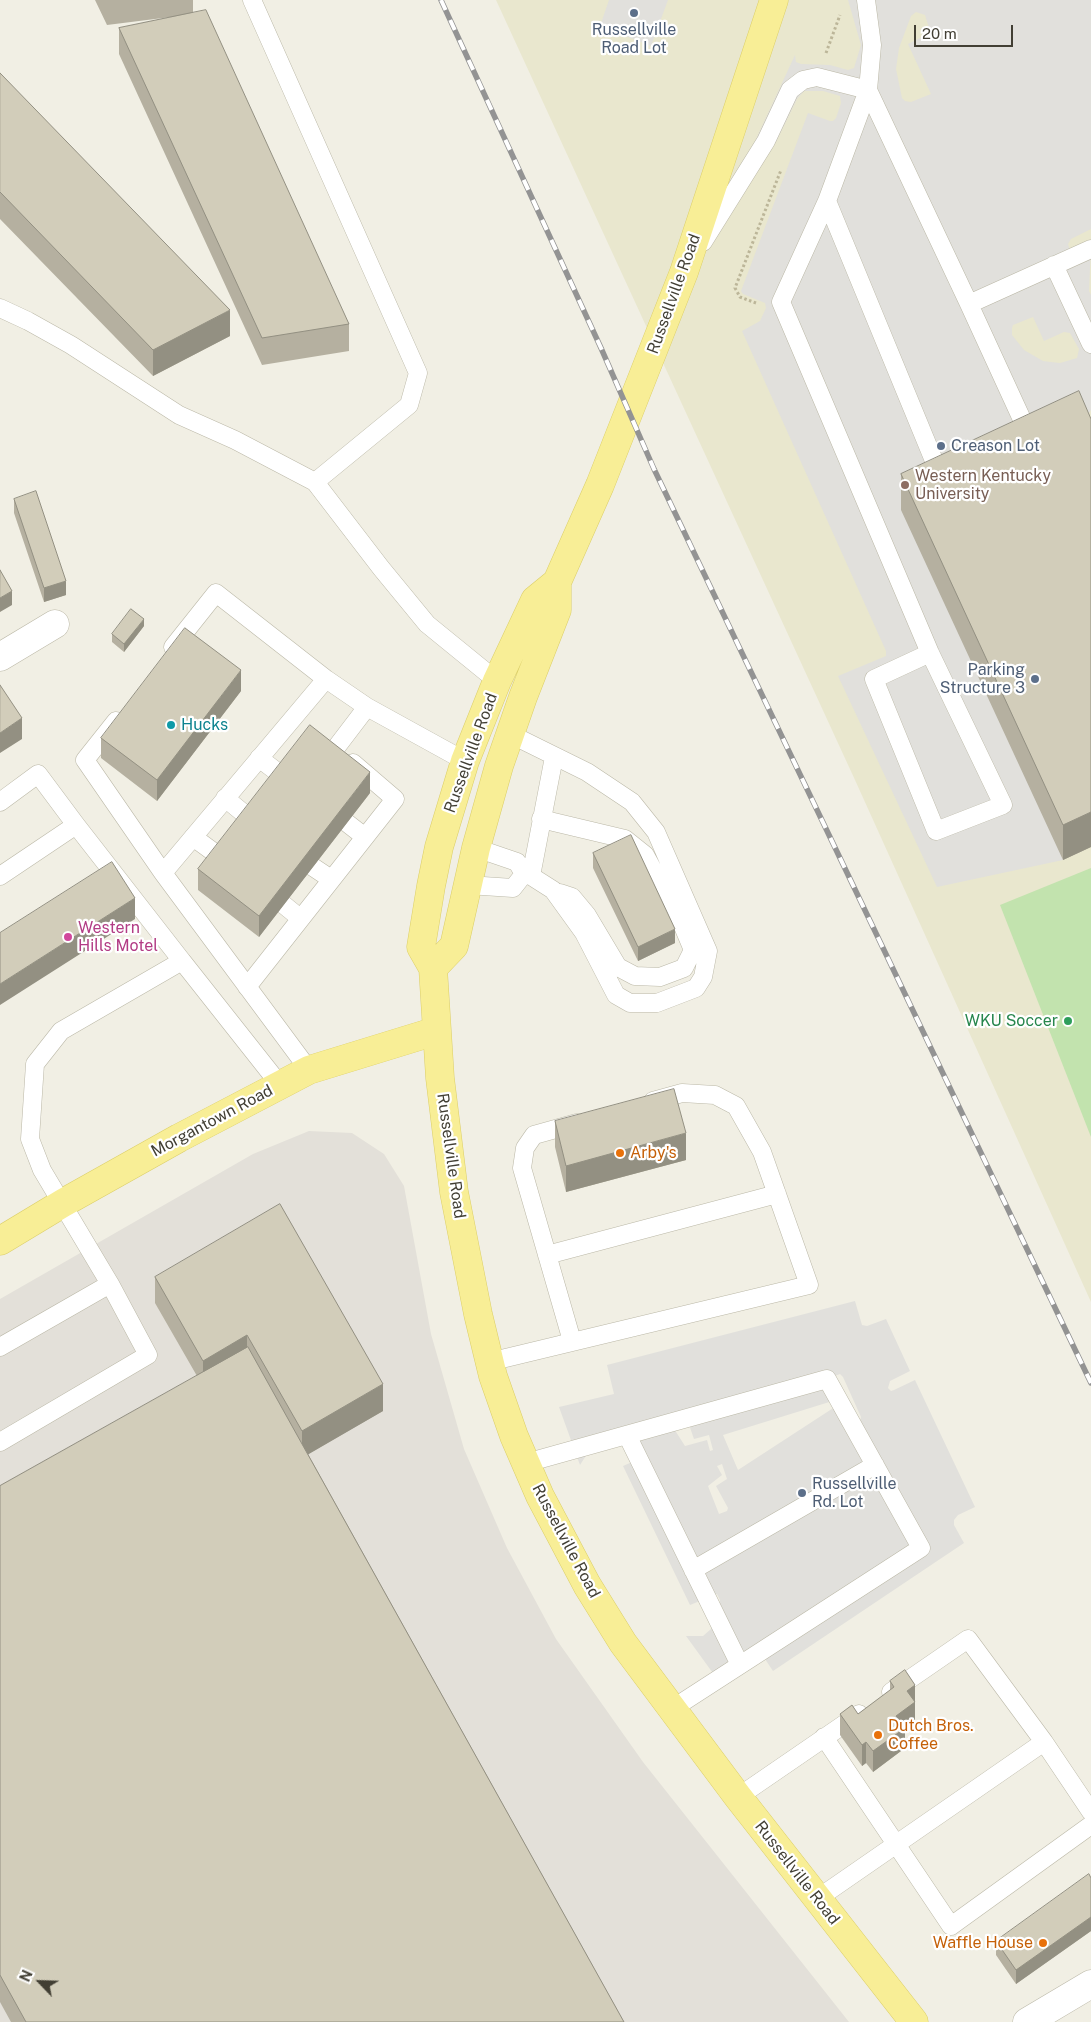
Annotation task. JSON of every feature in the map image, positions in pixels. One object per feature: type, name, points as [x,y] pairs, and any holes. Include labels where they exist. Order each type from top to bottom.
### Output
[{"type":"main road","name":"Russellville Road","points":[[433,968],[454,946],[476,848],[510,734],[557,610],[557,582],[600,485],[684,272],[774,0]]},
{"type":"main road","name":"Russellville Road","points":[[557,582],[535,600],[497,681],[465,761],[439,847],[430,886],[421,947],[433,968],[436,1031],[454,1192],[492,1376],[514,1436],[562,1540],[623,1643],[738,1797],[914,2022]]},
{"type":"main road","name":"Morgantown Road","points":[[0,1241],[62,1203],[309,1070],[436,1031]]},
{"type":"street","points":[[0,657],[55,624]]},
{"type":"street","points":[[1027,2022],[1091,1984]]},
{"type":"lane","points":[[252,0],[418,373],[409,405],[315,482]]},
{"type":"lane","points":[[868,1],[872,45],[868,90],[827,201],[781,302],[930,653],[1003,805],[936,831],[874,679],[930,653]]},
{"type":"lane","points":[[684,272],[766,141],[790,90],[803,80],[817,77],[868,90]]},
{"type":"lane","points":[[868,90],[1034,447]]},
{"type":"lane","points":[[827,201],[945,489]]},
{"type":"lane","points":[[969,304],[1091,249]]},
{"type":"lane","points":[[1054,265],[1091,344]]},
{"type":"lane","points":[[0,308],[71,345],[180,415],[235,440],[315,482],[427,624],[497,681]]},
{"type":"lane","points":[[162,661],[216,593],[326,679],[367,707],[465,761]]},
{"type":"lane","points":[[316,731],[326,679]]},
{"type":"lane","points":[[127,707],[85,760],[163,873],[309,1070]]},
{"type":"lane","points":[[163,873],[259,758],[367,707]]},
{"type":"lane","points":[[247,987],[395,799],[316,731]]},
{"type":"lane","points":[[510,734],[587,772],[632,802],[656,832],[708,951],[703,977],[696,988],[657,1003],[630,1003],[616,995],[584,934],[553,890]]},
{"type":"lane","points":[[468,885],[513,888],[527,875],[554,757]]},
{"type":"lane","points":[[259,758],[285,778]]},
{"type":"lane","points":[[0,802],[38,774],[280,1085]]},
{"type":"lane","points":[[225,798],[253,821]]},
{"type":"lane","points":[[476,848],[517,862],[527,875],[553,890],[572,897],[587,915],[618,966],[634,976],[660,977],[684,968],[693,950],[680,919],[645,854],[625,839],[541,820]]},
{"type":"lane","points":[[348,823],[365,838]]},
{"type":"lane","points":[[0,876],[76,825]]},
{"type":"lane","points":[[193,837],[223,859]]},
{"type":"lane","points":[[314,867],[331,879]]},
{"type":"lane","points":[[284,905],[300,918]]},
{"type":"lane","points":[[0,1442],[148,1355],[110,1284],[42,1170],[30,1139],[35,1064],[61,1031],[182,961]]},
{"type":"lane","points":[[489,1362],[809,1285],[762,1152],[736,1106],[715,1095],[682,1093],[636,1106]]},
{"type":"lane","points":[[572,1341],[522,1168],[525,1148],[534,1135],[589,1119]]},
{"type":"lane","points":[[547,1255],[777,1194]]},
{"type":"lane","points":[[0,1347],[110,1284]]},
{"type":"lane","points":[[526,1463],[827,1379],[921,1548],[672,1709]]},
{"type":"lane","points":[[627,1435],[740,1665]]},
{"type":"lane","points":[[693,1570],[875,1465]]},
{"type":"lane","points":[[738,1797],[968,1639],[1044,1742],[1091,1812]]},
{"type":"lane","points":[[824,1737],[951,1926],[1091,1825]]},
{"type":"lane","points":[[817,1899],[1044,1742]]},
{"type":"path","points":[[825,55],[842,9]]},
{"type":"path","points":[[757,304],[740,298],[735,288],[782,166]]},
{"type":"shaded area","name":"Western Kentucky University","points":[[496,0],[1091,0],[1091,1302],[855,780]]},
{"type":"shaded area","name":"Russellville Road Lot","points":[[609,0],[668,0],[651,46],[600,26]]},
{"type":"shaded area","name":"Creason Lot","points":[[848,0],[1091,0],[1091,229],[1071,239],[1068,244],[1070,250],[1091,247],[1089,291],[1091,295],[1091,410],[1079,427],[1091,818],[1060,832],[1063,860],[937,887],[838,676],[886,656],[886,651],[742,331],[760,321],[766,308],[765,303],[743,294],[741,291],[808,113],[833,121],[836,118],[841,103],[840,96],[823,91],[804,91],[797,99],[777,140],[757,170],[744,165],[795,55],[796,62],[801,64],[830,65],[848,70],[854,68],[861,45]],"holes":[[[916,12],[925,15],[930,31],[908,44],[931,94],[911,102],[905,101],[902,98],[896,69],[899,48],[911,16]],[[1033,317],[1044,341],[1064,332],[1070,333],[1079,349],[1077,358],[1060,363],[1043,361],[1024,350],[1012,335],[1012,328],[1013,325]]]},
{"type":"shaded area","points":[[309,1131],[352,1133],[384,1154],[404,1186],[431,1334],[464,1449],[507,1548],[556,1639],[643,1762],[849,2022],[0,2022],[0,1299],[253,1154]]},
{"type":"shaded area","name":"Russellville Rd. Lot","points":[[855,1301],[862,1325],[867,1326],[886,1319],[910,1371],[890,1381],[888,1388],[891,1391],[915,1380],[975,1507],[958,1515],[954,1520],[954,1525],[964,1543],[773,1671],[763,1656],[733,1668],[723,1687],[686,1636],[703,1636],[711,1629],[719,1614],[720,1600],[717,1594],[690,1605],[623,1466],[639,1459],[635,1443],[589,1451],[580,1465],[559,1407],[614,1394],[607,1365]],"holes":[[[840,1374],[861,1417],[859,1424],[841,1403],[738,1470],[723,1435],[839,1399],[832,1377]],[[687,1419],[694,1439],[709,1435],[713,1450],[710,1451],[707,1440],[685,1446],[671,1424]],[[722,1464],[727,1479],[716,1486],[728,1508],[727,1511],[719,1514],[708,1486],[722,1475],[717,1466]]]},
{"type":"green space","name":"WKU Soccer","points":[[1091,868],[1091,1137],[1000,905]]},
{"type":"building","points":[[206,10],[349,324],[262,338],[119,28]]},
{"type":"building","points":[[0,73],[230,310],[153,350],[0,192]]},
{"type":"building","name":"Parking Structure 3","points":[[1079,391],[1091,419],[1091,812],[1063,825],[901,474]]},
{"type":"building","points":[[36,491],[66,581],[44,588],[14,499]]},
{"type":"building","points":[[0,570],[12,591],[0,598]]},
{"type":"building","points":[[131,609],[144,619],[124,644],[112,634]]},
{"type":"building","name":"Hucks","points":[[185,628],[241,670],[157,780],[101,738]]},
{"type":"building","points":[[0,685],[22,718],[0,733]]},
{"type":"building","points":[[310,725],[370,772],[259,916],[198,869]]},
{"type":"building","points":[[631,835],[675,929],[638,947],[593,853]]},
{"type":"building","points":[[112,862],[135,898],[0,984],[0,933]]},
{"type":"building","points":[[674,1089],[686,1133],[566,1166],[555,1121]]},
{"type":"building","points":[[280,1204],[383,1384],[302,1431],[247,1335],[203,1361],[155,1277]]},
{"type":"building","points":[[248,1347],[624,2022],[26,2022],[0,1975],[0,1486]]},
{"type":"building","points":[[905,1670],[915,1685],[907,1691],[915,1702],[896,1716],[905,1728],[873,1751],[866,1742],[862,1745],[840,1714],[852,1705],[858,1714],[894,1687],[890,1681]]},
{"type":"building","name":"Waffle House","points":[[1089,1874],[1091,1878],[1091,1917],[1016,1970],[996,1941]]},
{"type":"railway","points":[[441,0],[601,348],[654,469],[1091,1383]]},
{"type":"place","name":"Russellville Road Lot","points":[[634,13]]},
{"type":"place","name":"Creason Lot","points":[[941,446]]},
{"type":"place","name":"Western Kentucky University","points":[[905,485]]},
{"type":"place","name":"Parking Structure 3","points":[[1035,679]]},
{"type":"place","name":"Hucks","points":[[171,725]]},
{"type":"place","name":"Western Hills Motel","points":[[68,937]]},
{"type":"place","name":"WKU Soccer","points":[[1068,1021]]},
{"type":"place","name":"Arby's","points":[[620,1153]]},
{"type":"place","name":"Russellville Rd. Lot","points":[[802,1493]]},
{"type":"place","name":"Dutch Bros. Coffee","points":[[878,1735]]},
{"type":"place","name":"Waffle House","points":[[1043,1943]]}]
